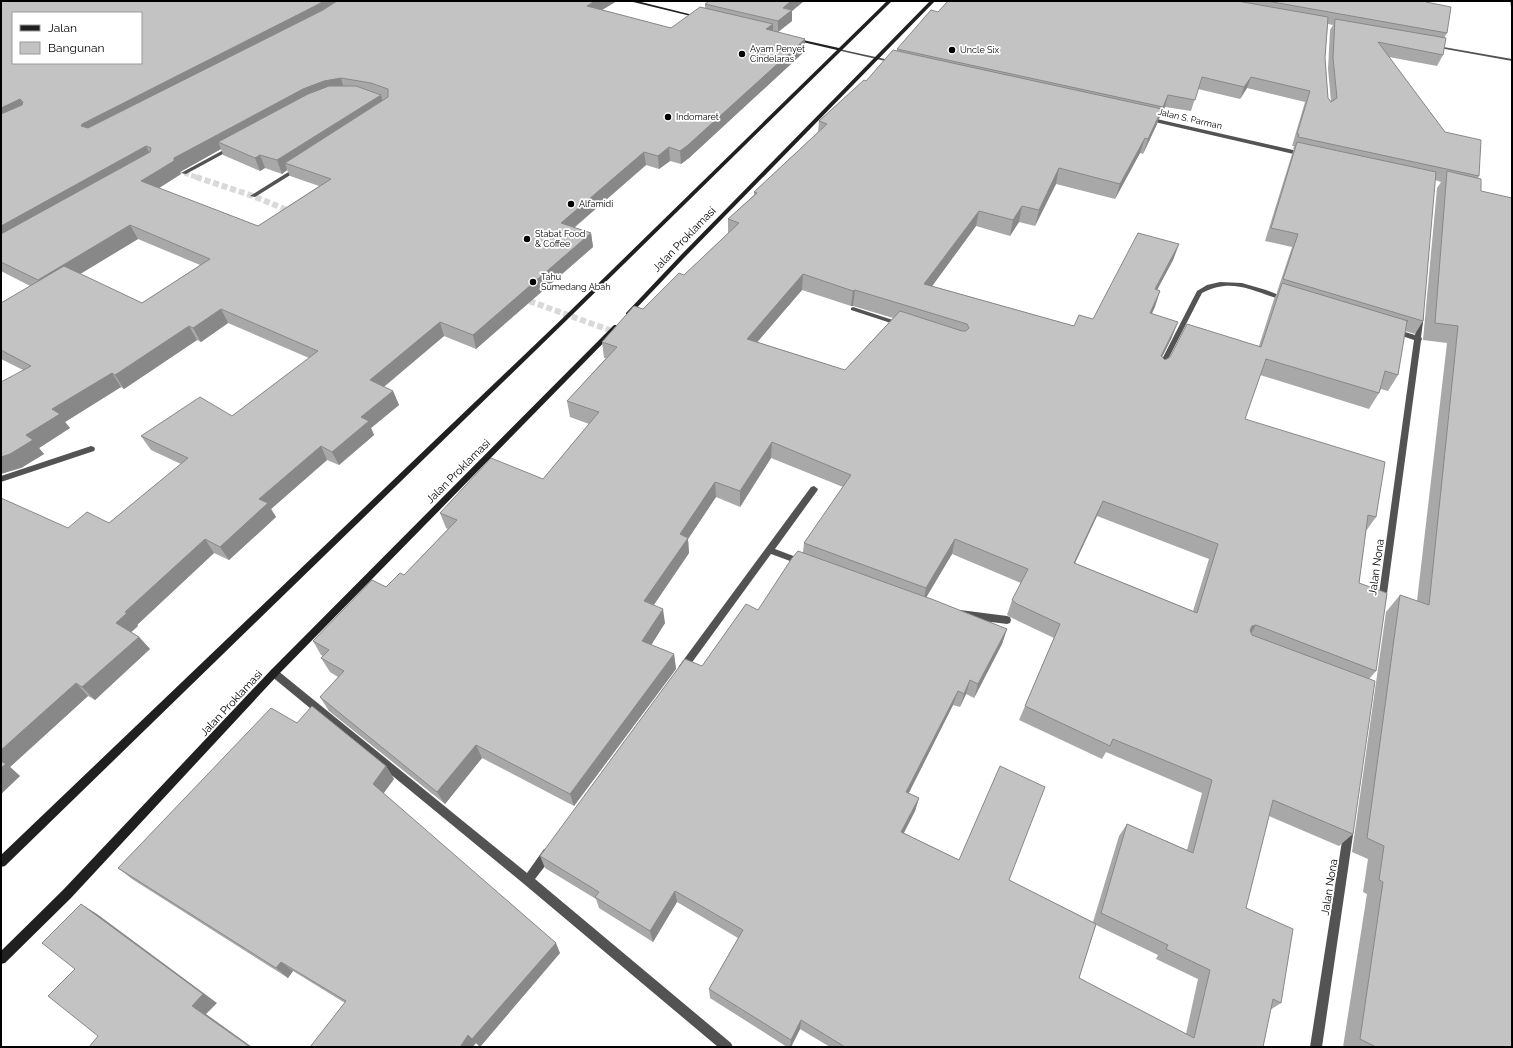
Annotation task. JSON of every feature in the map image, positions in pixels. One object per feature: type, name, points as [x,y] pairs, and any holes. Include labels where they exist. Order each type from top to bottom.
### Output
[{"type":"street","points":[[631,1],[701,17]]},
{"type":"street","points":[[1,862],[546,337],[890,1]]},
{"type":"street","name":"Jalan Proklamasi","points":[[1,959],[67,894],[274,673],[612,331],[682,257],[933,1]]},
{"type":"street","points":[[786,37],[900,63]]},
{"type":"street","points":[[1427,45],[1512,60]]},
{"type":"street","name":"Jalan S. Parman","points":[[1139,117],[1310,155]]},
{"type":"street","points":[[184,173],[237,144]]},
{"type":"street","points":[[252,196],[306,163]]},
{"type":"street","points":[[1159,372],[1199,292],[1208,286],[1224,282],[1238,284],[1291,300]]},
{"type":"street","name":"Jalan Nona","points":[[1380,613],[1419,339],[1422,308]]},
{"type":"street","points":[[853,309],[904,325]]},
{"type":"street","points":[[1389,330],[1419,339]]},
{"type":"street","points":[[1,479],[91,449]]},
{"type":"street","points":[[676,677],[814,489]]},
{"type":"street","points":[[769,550],[812,566]]},
{"type":"street","points":[[949,612],[1007,620]]},
{"type":"street","points":[[274,673],[528,880],[727,1047]]},
{"type":"street","name":"Jalan Nona","points":[[1316,1047],[1351,818]]},
{"type":"street","points":[[528,880],[551,848]]},
{"type":"building","points":[[1,1],[324,1],[82,124],[81,126],[88,128],[323,10],[337,1],[595,1],[587,6],[671,28],[700,7],[773,24],[766,29],[805,39],[688,145],[680,151],[669,147],[658,156],[644,152],[561,223],[591,233],[473,335],[440,322],[370,380],[393,391],[361,417],[369,421],[332,452],[321,446],[259,499],[268,503],[220,547],[205,539],[125,612],[127,613],[116,623],[139,637],[82,687],[76,683],[1,750],[1,498],[68,528],[87,512],[109,523],[188,458],[141,436],[200,397],[232,416],[318,351],[221,309],[193,328],[189,326],[115,375],[112,373],[52,409],[60,414],[26,435],[33,440],[10,454],[1,457],[1,382],[31,366],[1,350],[1,303],[64,266],[142,303],[210,259],[130,225],[38,280],[1,262],[1,234],[150,152],[151,148],[146,146],[1,226],[1,114],[22,105],[23,102],[20,99],[1,108]],"holes":[[[341,78],[371,83],[388,89],[388,97],[285,163],[331,179],[258,226],[141,181],[174,161],[174,158],[303,89],[324,81]]]},
{"type":"building","points":[[709,1],[791,1],[783,8],[792,10],[778,21],[705,4]]},
{"type":"building","points":[[948,1],[1237,1],[1328,17],[1325,58],[1328,98],[1331,102],[1337,98],[1333,58],[1335,19],[1446,38],[1443,55],[1378,42],[1445,132],[1481,140],[1479,176],[1298,137],[1299,134],[1297,134],[1310,91],[1251,77],[1244,87],[1202,77],[1195,100],[1168,95],[1163,107],[897,49],[931,10],[938,12]]},
{"type":"building","points":[[1267,1],[1427,1],[1426,2],[1451,7],[1447,33]]},
{"type":"building","points":[[893,50],[1162,109],[1148,139],[1145,138],[1120,184],[1059,168],[1039,210],[1022,206],[1013,220],[979,211],[924,284],[1074,326],[1079,315],[1093,319],[1138,233],[1179,244],[1155,289],[1160,291],[1150,313],[1178,322],[1161,356],[1165,360],[1170,357],[1187,324],[1261,347],[1282,283],[1408,321],[1398,375],[1385,371],[1379,393],[1266,359],[1245,419],[1385,462],[1376,517],[1368,515],[1359,583],[1387,593],[1376,671],[1256,625],[1252,626],[1250,630],[1252,635],[1375,681],[1353,834],[1273,800],[1246,908],[1293,929],[1281,1003],[1273,999],[1263,1047],[845,1047],[801,1020],[791,1040],[709,989],[743,930],[675,891],[650,931],[595,897],[599,892],[540,856],[685,659],[702,666],[746,604],[758,610],[798,551],[934,600],[1007,629],[978,684],[970,680],[964,694],[958,691],[906,792],[919,798],[901,832],[959,860],[1000,766],[1045,787],[1009,880],[1096,924],[1079,978],[1194,1038],[1210,970],[1166,949],[1168,945],[1101,913],[1127,824],[1193,853],[1212,780],[1113,739],[1110,746],[1025,706],[1060,624],[1017,604],[1012,600],[1028,569],[955,539],[926,588],[804,543],[851,475],[772,442],[740,491],[715,482],[680,534],[688,538],[644,601],[663,609],[642,641],[674,654],[570,794],[476,745],[437,792],[320,697],[344,671],[321,658],[329,650],[313,641],[372,580],[386,587],[400,573],[404,575],[457,520],[440,513],[491,458],[543,479],[599,412],[567,401],[617,347],[602,342],[634,306],[643,309],[679,273],[684,275],[739,223],[728,219],[757,193],[754,192],[827,124],[819,121],[864,80],[866,81]],"holes":[[[803,274],[853,291],[855,290],[967,324],[969,328],[966,331],[962,331],[900,311],[845,370],[747,339]],[[1103,501],[1218,544],[1197,613],[1074,563]]]},
{"type":"building","points":[[329,86],[356,86],[381,95],[277,160],[260,155],[255,158],[218,142],[308,94]]},
{"type":"building","points":[[1297,142],[1436,172],[1423,321],[1283,279],[1298,234],[1271,228]]},
{"type":"building","points":[[1447,171],[1481,179],[1481,191],[1512,198],[1512,1047],[1376,1047],[1360,1039],[1383,882],[1379,880],[1384,846],[1367,838],[1400,595],[1429,605],[1458,326],[1435,323]]},
{"type":"building","points":[[312,706],[386,766],[373,784],[556,943],[472,1039],[468,1035],[460,1047],[310,1047],[346,1001],[281,962],[276,968],[118,868],[271,708],[297,723]]},
{"type":"building","points":[[1,761],[6,764],[1,768]]},
{"type":"building","points":[[81,904],[203,994],[192,1006],[250,1047],[89,1047],[98,1036],[48,996],[75,969],[42,943]]},
{"type":"tunnel","points":[[170,168],[199,178]]},
{"type":"tunnel","points":[[199,178],[253,196],[294,213]]},
{"type":"tunnel","points":[[521,298],[612,331]]},
{"type":"place","name":"Uncle Six","points":[[952,50]]},
{"type":"place","name":"Ayam Penyet Cindelaras","points":[[742,54]]},
{"type":"place","name":"Indomaret","points":[[668,117]]},
{"type":"place","name":"Alfamidi","points":[[571,204]]},
{"type":"place","name":"Stabat Food & Coffee","points":[[527,239]]},
{"type":"place","name":"Tahu Sumedang Abah","points":[[533,282]]}]
